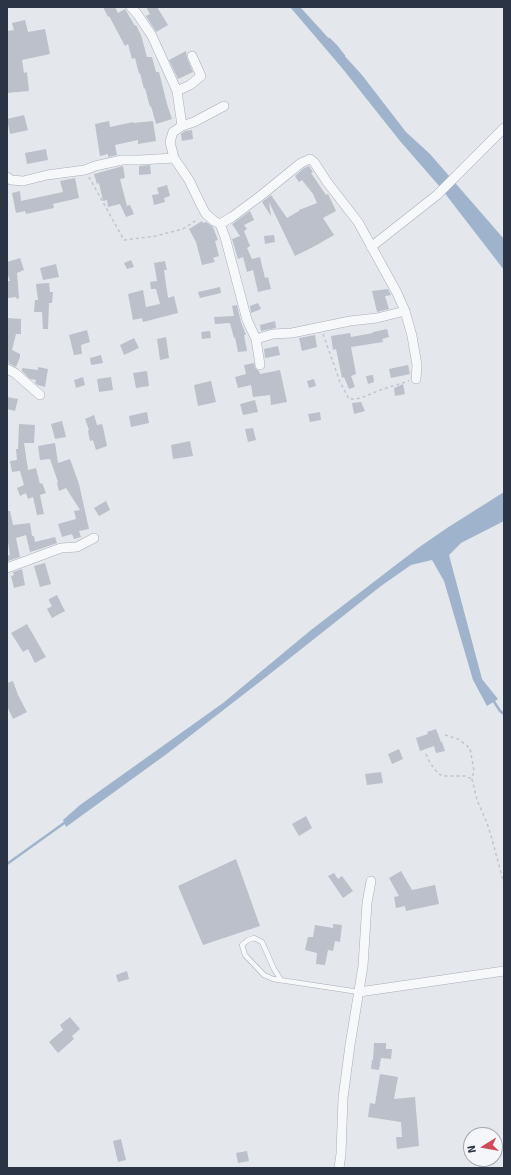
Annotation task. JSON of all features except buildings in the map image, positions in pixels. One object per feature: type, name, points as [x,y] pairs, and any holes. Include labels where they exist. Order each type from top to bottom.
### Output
[{"type":"street","points":[[131,7],[152,36],[177,91],[182,126]]},
{"type":"street","points":[[177,91],[190,85],[201,76],[192,56]]},
{"type":"street","points":[[224,106],[194,122],[182,126],[173,132],[170,142],[174,158],[189,180],[206,214],[220,224],[225,237],[247,320],[256,339],[260,365]]},
{"type":"street","points":[[371,247],[437,195],[504,128]]},
{"type":"street","points":[[7,177],[11,180],[23,181],[47,175],[85,170],[95,166],[122,160],[174,158]]},
{"type":"street","points":[[220,224],[259,197],[301,163],[310,159],[314,162],[327,182],[353,215],[405,311],[412,336],[417,365],[416,379]]},
{"type":"street","points":[[256,339],[273,334],[292,333],[378,318],[405,311]]},
{"type":"street","points":[[7,369],[15,373],[40,395]]},
{"type":"street","points":[[7,568],[61,548],[77,546],[94,538]]},
{"type":"street","points":[[339,1168],[343,1098],[363,966],[367,903],[371,882]]},
{"type":"street","points":[[359,992],[504,971]]},
{"type":"lane","points":[[281,980],[274,969],[262,942],[254,938],[248,940],[242,945],[245,955],[264,975],[273,979],[359,992]]},
{"type":"path","points":[[85,170],[124,240],[156,236],[183,229],[206,214]]},
{"type":"path","points":[[321,327],[340,382],[349,399],[361,398],[383,389],[416,379]]},
{"type":"path","points":[[445,735],[458,739],[470,748],[474,771],[472,779],[477,800],[487,823],[504,884]]},
{"type":"path","points":[[426,754],[436,772],[442,776],[465,776],[472,779]]},
{"type":"water","points":[[290,7],[300,7],[302,9],[362,75],[406,132],[430,154],[504,239],[504,270],[440,187],[400,141],[342,68]]},
{"type":"water","points":[[504,492],[504,521],[461,543],[449,555],[482,679],[498,699],[487,706],[473,680],[444,581],[432,560],[411,565],[381,586],[168,753],[66,827],[63,820],[80,805],[223,703],[311,630],[418,548]]},
{"type":"waterway","points":[[329,39],[344,56]]},
{"type":"waterway","points":[[493,700],[500,711],[504,714]]},
{"type":"waterway","points":[[7,864],[67,821]]}]
